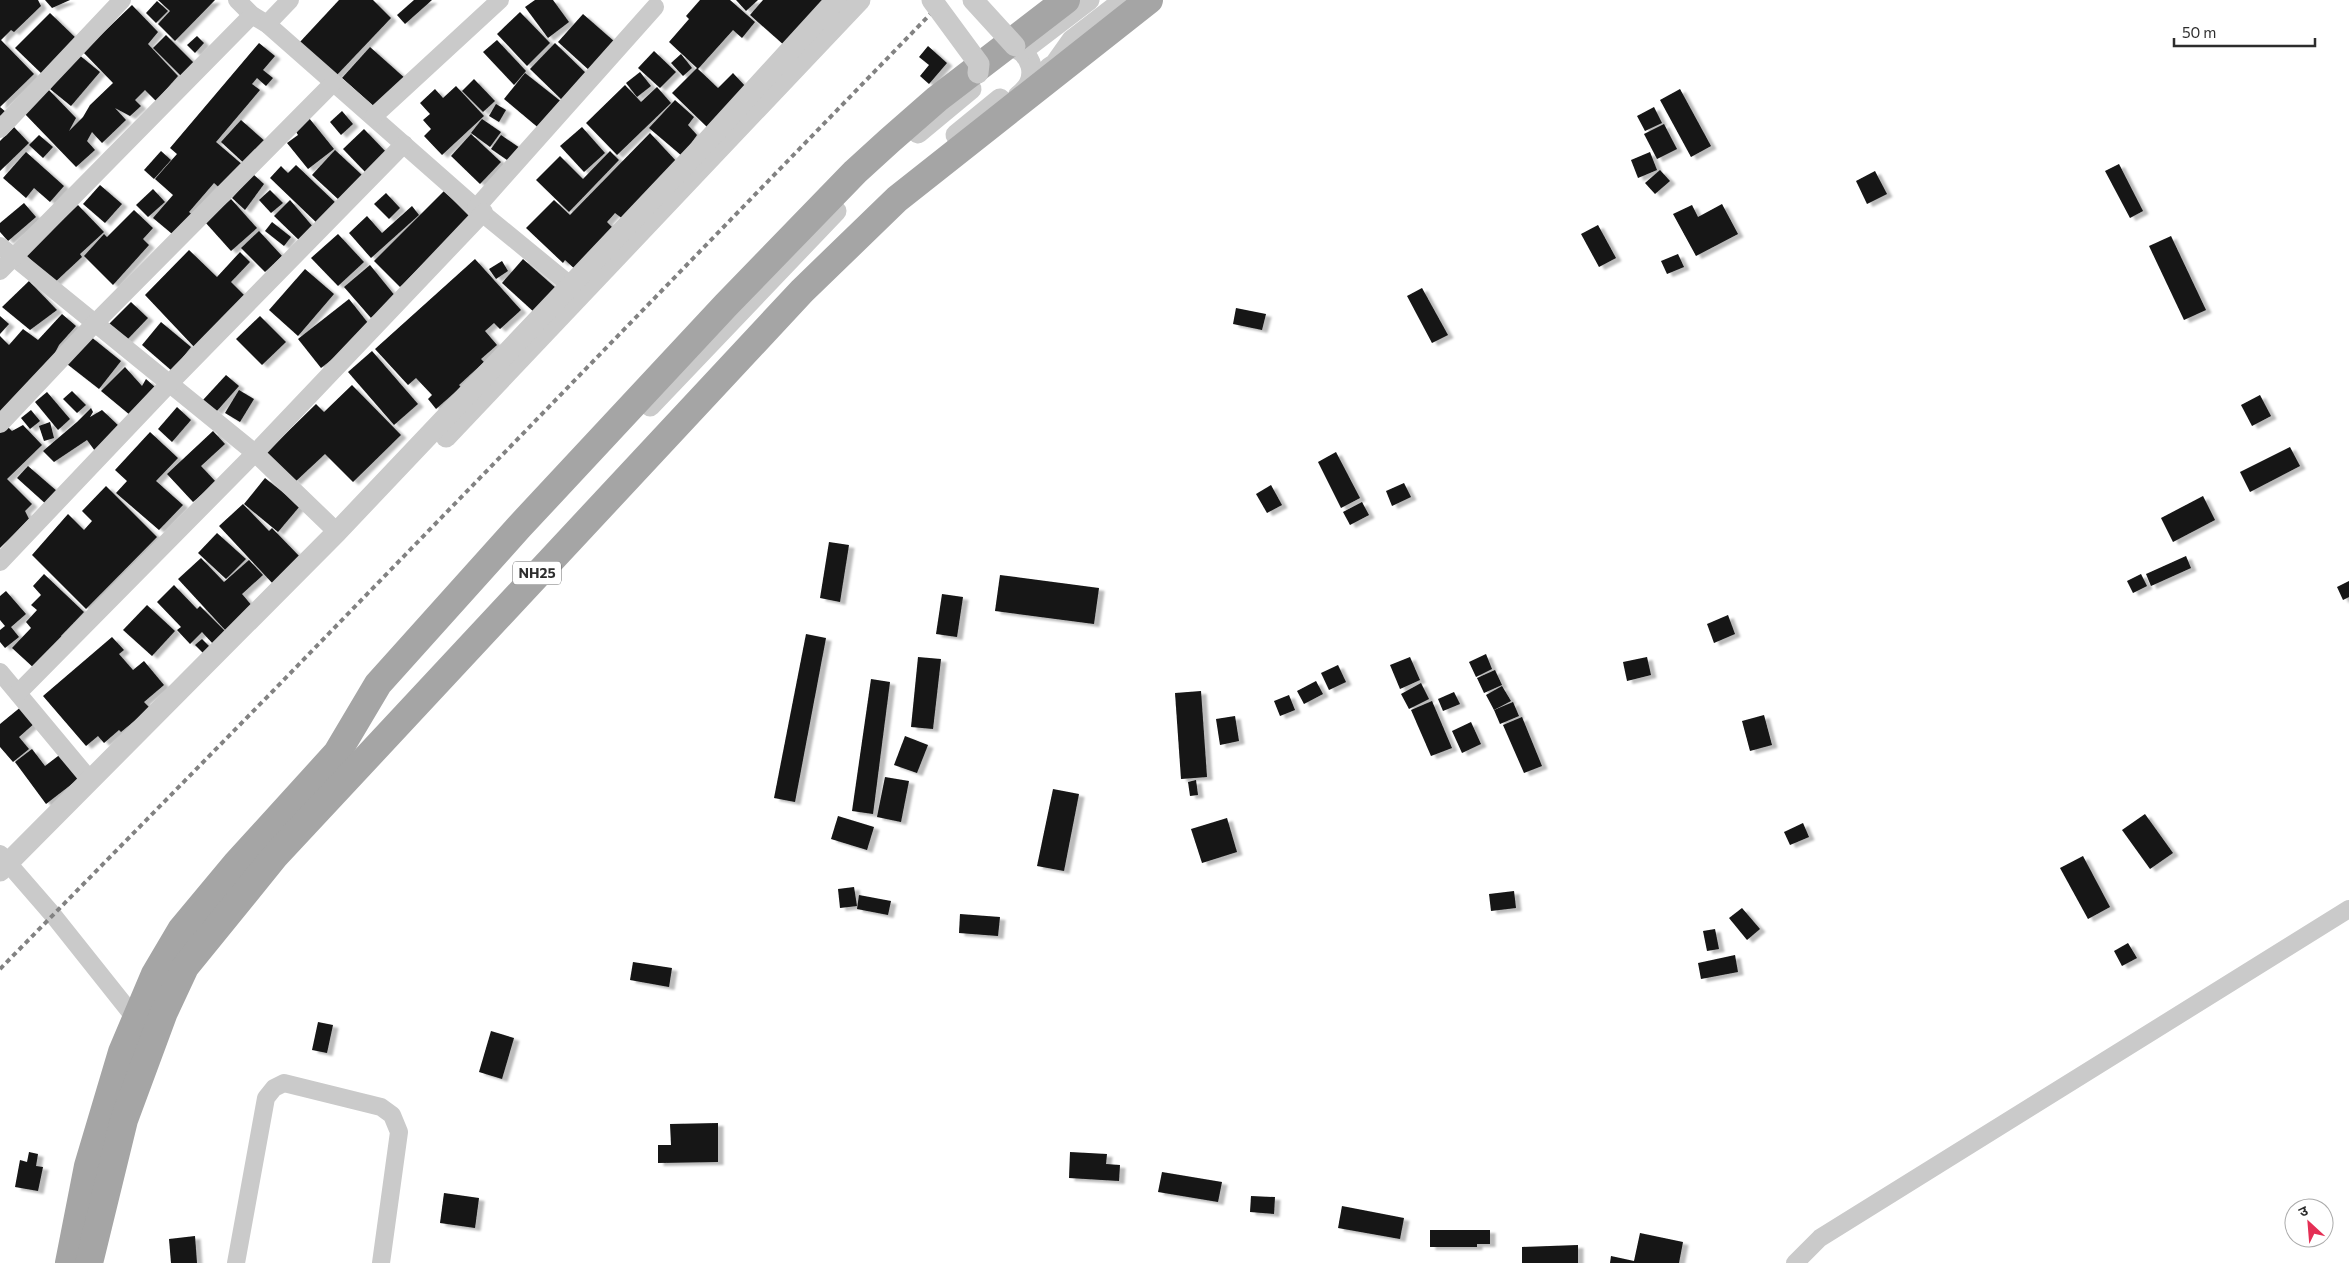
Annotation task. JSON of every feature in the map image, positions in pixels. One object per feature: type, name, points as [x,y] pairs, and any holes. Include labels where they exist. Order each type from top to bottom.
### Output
[{"type":"main road","name":"NH25","points":[[89,1263],[124,1120],[155,974],[182,930],[236,864],[337,753],[378,684],[519,527],[726,305],[855,172],[937,99],[1066,0]]},
{"type":"main road","name":"NH25","points":[[69,1263],[88,1166],[111,1086],[145,1026],[185,967],[275,856],[795,298],[876,218],[897,199],[1149,0]]},
{"type":"street","points":[[0,129],[122,0]]},
{"type":"street","points":[[237,0],[480,210],[570,285]]},
{"type":"street","points":[[267,24],[290,0]]},
{"type":"street","points":[[373,117],[500,0]]},
{"type":"street","points":[[339,538],[570,285],[700,148],[836,0]]},
{"type":"street","points":[[145,1026],[53,915],[3,862],[90,780],[307,561],[339,538],[485,397],[860,0]]},
{"type":"street","points":[[932,0],[979,73],[984,90],[1000,99],[1010,99],[1019,96],[1031,82],[1055,64],[1072,40],[1124,0]]},
{"type":"street","points":[[973,0],[1019,48],[1032,65],[1031,82]]},
{"type":"street","points":[[362,710],[386,694],[404,671],[558,502],[842,204],[979,73],[983,56],[997,46],[1019,48],[1089,0]]},
{"type":"street","points":[[18,693],[255,453],[480,210],[656,2]]},
{"type":"street","points":[[0,270],[252,14]]},
{"type":"street","points":[[0,424],[96,322],[333,83]]},
{"type":"street","points":[[392,730],[395,718],[406,702],[855,227],[908,175],[1000,99]]},
{"type":"street","points":[[0,562],[169,384],[404,144]]},
{"type":"street","points":[[0,246],[255,453],[339,538]]},
{"type":"street","points":[[0,672],[90,780]]},
{"type":"street","points":[[1795,1263],[1820,1238],[2349,909]]},
{"type":"street","points":[[236,1263],[266,1098],[274,1088],[284,1083],[381,1106],[392,1116],[399,1132],[381,1263]]},
{"type":"building","points":[[0,0],[38,0],[41,6],[14,32],[11,30],[1,40],[34,74],[0,107]]},
{"type":"building","points":[[45,0],[70,0],[52,8]]},
{"type":"building","points":[[158,0],[215,0],[175,41],[158,24],[170,11]]},
{"type":"building","points":[[339,0],[373,0],[391,18],[335,77],[299,43]]},
{"type":"building","points":[[414,0],[432,0],[405,24],[397,15]]},
{"type":"building","points":[[535,0],[553,0],[569,22],[548,38],[525,7]]},
{"type":"building","points":[[700,0],[730,0],[755,22],[742,38],[733,30],[698,69],[718,88],[733,73],[746,87],[707,127],[672,93],[697,68],[669,42],[689,19],[686,16]]},
{"type":"building","points":[[736,0],[758,0],[746,11]]},
{"type":"building","points":[[763,0],[828,0],[785,46],[750,15]]},
{"type":"building","points":[[157,1],[168,11],[156,23],[146,13]]},
{"type":"building","points":[[132,5],[158,32],[148,44],[178,76],[156,101],[145,90],[135,100],[141,106],[130,116],[115,108],[126,120],[102,143],[92,132],[87,141],[95,150],[76,167],[24,113],[48,89],[76,118],[69,131],[83,117],[90,105],[113,83],[83,52]]},
{"type":"building","points":[[520,12],[550,43],[527,66],[497,34]]},
{"type":"building","points":[[50,13],[78,40],[43,75],[15,48]]},
{"type":"building","points":[[583,14],[615,42],[590,71],[558,42]]},
{"type":"building","points":[[166,35],[194,63],[181,76],[153,48]]},
{"type":"building","points":[[197,36],[204,43],[195,53],[187,45]]},
{"type":"building","points":[[497,40],[526,71],[514,85],[483,52]]},
{"type":"building","points":[[259,43],[275,56],[263,70],[273,78],[266,86],[257,78],[252,84],[260,90],[216,142],[244,166],[223,191],[214,183],[189,212],[195,217],[177,238],[153,218],[173,195],[155,179],[177,154],[170,148]]},
{"type":"building","points":[[555,43],[590,77],[565,103],[530,69]]},
{"type":"building","points":[[928,46],[947,63],[929,84],[920,76],[929,65],[919,57]]},
{"type":"building","points":[[370,47],[407,80],[379,111],[342,78]]},
{"type":"building","points":[[654,51],[676,72],[660,88],[638,68]]},
{"type":"building","points":[[78,54],[100,72],[71,106],[50,89]]},
{"type":"building","points":[[681,54],[692,68],[683,76],[671,63]]},
{"type":"building","points":[[640,72],[651,86],[637,97],[626,83]]},
{"type":"building","points":[[525,73],[563,103],[541,130],[504,99]]},
{"type":"building","points":[[474,79],[495,101],[483,112],[462,91]]},
{"type":"building","points":[[625,85],[641,102],[657,87],[671,103],[617,155],[586,123]]},
{"type":"building","points":[[456,86],[484,116],[442,155],[424,136],[431,129],[423,120],[430,114],[420,103],[435,89],[443,98]]},
{"type":"building","points":[[1680,89],[1711,146],[1691,157],[1660,100]]},
{"type":"building","points":[[675,100],[694,117],[688,125],[697,135],[682,156],[649,128]]},
{"type":"building","points":[[496,104],[506,110],[499,122],[489,116]]},
{"type":"building","points":[[0,107],[7,113],[0,116]]},
{"type":"building","points":[[1654,107],[1662,123],[1645,131],[1637,116]]},
{"type":"building","points":[[342,111],[353,124],[341,135],[330,122]]},
{"type":"building","points":[[309,118],[334,149],[308,169],[287,143],[298,135],[295,130]]},
{"type":"building","points":[[482,119],[501,132],[490,147],[471,133]]},
{"type":"building","points":[[241,120],[267,143],[247,166],[221,142]]},
{"type":"building","points":[[1664,124],[1677,149],[1657,159],[1644,134]]},
{"type":"building","points":[[14,127],[29,143],[0,171],[0,141]]},
{"type":"building","points":[[582,127],[605,153],[584,172],[560,146]]},
{"type":"building","points":[[364,129],[388,154],[367,174],[343,149]]},
{"type":"building","points":[[650,133],[677,162],[623,219],[615,213],[607,222],[613,228],[577,271],[565,260],[563,263],[526,228],[554,200],[570,215]]},
{"type":"building","points":[[471,134],[501,162],[480,184],[451,156]]},
{"type":"building","points":[[39,135],[53,147],[43,158],[29,145]]},
{"type":"building","points":[[501,135],[520,148],[510,162],[491,149]]},
{"type":"building","points":[[335,150],[362,175],[339,200],[312,175]]},
{"type":"building","points":[[161,151],[171,160],[154,179],[144,170]]},
{"type":"building","points":[[610,151],[619,160],[569,212],[536,180],[560,156],[583,179]]},
{"type":"building","points":[[26,152],[64,186],[50,202],[34,188],[26,198],[3,178]]},
{"type":"building","points":[[1650,152],[1657,170],[1638,178],[1631,160]]},
{"type":"building","points":[[2119,164],[2143,211],[2130,218],[2105,171]]},
{"type":"building","points":[[296,165],[338,205],[319,225],[270,178],[281,166],[288,173]]},
{"type":"building","points":[[1660,170],[1670,181],[1655,194],[1645,183]]},
{"type":"building","points":[[1875,171],[1887,194],[1867,204],[1856,181]]},
{"type":"building","points":[[253,174],[264,184],[245,210],[232,198]]},
{"type":"building","points":[[100,185],[122,204],[105,223],[83,204]]},
{"type":"building","points":[[153,189],[165,202],[148,217],[136,205]]},
{"type":"building","points":[[270,190],[283,203],[271,213],[259,200]]},
{"type":"building","points":[[444,191],[470,217],[400,287],[374,261]]},
{"type":"building","points":[[386,193],[400,208],[389,219],[374,204]]},
{"type":"building","points":[[231,199],[257,228],[231,251],[205,222]]},
{"type":"building","points":[[290,200],[314,228],[302,243],[274,216]]},
{"type":"building","points":[[24,203],[36,217],[8,241],[0,232],[0,223]]},
{"type":"building","points":[[1722,204],[1738,234],[1696,256],[1673,214],[1692,205],[1698,217]]},
{"type":"building","points":[[78,205],[104,232],[80,254],[82,257],[53,284],[26,255]]},
{"type":"building","points":[[412,206],[419,215],[371,258],[349,233],[367,216],[382,233]]},
{"type":"building","points":[[134,210],[153,228],[143,239],[149,245],[113,285],[84,256],[104,234],[107,237]]},
{"type":"building","points":[[272,222],[291,237],[284,246],[265,231]]},
{"type":"building","points":[[1598,225],[1616,258],[1599,267],[1581,234]]},
{"type":"building","points":[[259,231],[282,256],[265,272],[241,248]]},
{"type":"building","points":[[338,234],[364,262],[338,286],[311,258]]},
{"type":"building","points":[[2171,236],[2206,310],[2184,320],[2149,246]]},
{"type":"building","points":[[189,250],[217,277],[240,252],[250,262],[231,282],[247,298],[196,349],[145,295]]},
{"type":"building","points":[[1678,254],[1684,267],[1667,274],[1661,261]]},
{"type":"building","points":[[475,259],[521,310],[500,329],[494,323],[485,331],[497,345],[481,359],[484,362],[459,385],[461,387],[436,409],[428,399],[432,395],[416,378],[408,385],[375,349]]},
{"type":"building","points":[[523,259],[557,289],[535,313],[502,283]]},
{"type":"building","points":[[502,261],[508,271],[496,279],[489,269]]},
{"type":"building","points":[[370,265],[396,297],[371,318],[344,287]]},
{"type":"building","points":[[305,269],[334,294],[298,336],[269,310]]},
{"type":"building","points":[[29,281],[57,310],[30,330],[2,307]]},
{"type":"building","points":[[1422,288],[1448,335],[1432,343],[1407,296]]},
{"type":"building","points":[[349,299],[372,328],[321,368],[298,339]]},
{"type":"building","points":[[131,302],[148,318],[125,342],[108,325]]},
{"type":"building","points":[[1236,308],[1266,314],[1262,330],[1233,324]]},
{"type":"building","points":[[62,314],[76,326],[59,345],[44,374],[0,419],[0,336],[9,345],[23,329],[38,340]]},
{"type":"building","points":[[0,316],[9,324],[0,334]]},
{"type":"building","points":[[260,316],[286,342],[262,365],[236,339]]},
{"type":"building","points":[[161,322],[191,347],[172,371],[142,345]]},
{"type":"building","points":[[90,336],[121,361],[99,389],[67,364]]},
{"type":"building","points":[[372,351],[418,404],[394,425],[348,372]]},
{"type":"building","points":[[125,367],[142,386],[146,379],[156,388],[130,415],[101,391]]},
{"type":"building","points":[[226,375],[239,386],[216,412],[203,400]]},
{"type":"building","points":[[352,385],[401,435],[353,482],[325,454],[295,482],[266,453],[316,404],[324,412]]},
{"type":"building","points":[[239,390],[254,399],[240,422],[225,413]]},
{"type":"building","points":[[72,391],[86,405],[77,413],[63,399]]},
{"type":"building","points":[[47,392],[70,419],[58,430],[35,402]]},
{"type":"building","points":[[2260,395],[2271,416],[2252,426],[2241,405]]},
{"type":"building","points":[[177,407],[191,420],[172,442],[158,429]]},
{"type":"building","points":[[91,408],[93,412],[90,417],[102,410],[120,427],[95,451],[87,440],[54,462],[43,451]]},
{"type":"building","points":[[31,410],[40,421],[30,429],[21,418]]},
{"type":"building","points":[[50,422],[54,438],[44,441],[39,426]]},
{"type":"building","points":[[6,425],[12,431],[23,425],[42,445],[7,479],[32,504],[25,511],[29,519],[0,548],[0,431]]},
{"type":"building","points":[[213,431],[225,444],[201,466],[216,482],[193,502],[167,474]]},
{"type":"building","points":[[150,432],[178,458],[156,481],[183,505],[159,530],[116,493],[127,481],[115,470]]},
{"type":"building","points":[[2290,447],[2300,466],[2250,492],[2240,472]]},
{"type":"building","points":[[1336,452],[1360,498],[1341,508],[1318,462]]},
{"type":"building","points":[[28,466],[58,492],[47,505],[17,478]]},
{"type":"building","points":[[265,478],[300,506],[278,532],[244,504]]},
{"type":"building","points":[[1404,483],[1411,497],[1392,506],[1386,491]]},
{"type":"building","points":[[1271,485],[1282,505],[1267,513],[1256,494]]},
{"type":"building","points":[[106,486],[157,537],[86,609],[32,555],[68,514],[84,530],[92,521],[82,511]]},
{"type":"building","points":[[2203,496],[2215,520],[2173,542],[2161,518]]},
{"type":"building","points":[[1362,502],[1369,515],[1350,525],[1343,512]]},
{"type":"building","points":[[243,504],[269,531],[272,528],[302,559],[274,585],[219,526]]},
{"type":"building","points":[[217,533],[246,559],[226,579],[198,553]]},
{"type":"building","points":[[829,542],[849,545],[840,602],[820,598]]},
{"type":"building","points":[[2186,556],[2191,568],[2151,586],[2146,574]]},
{"type":"building","points":[[201,558],[224,582],[249,560],[263,575],[242,594],[253,607],[226,631],[178,579]]},
{"type":"building","points":[[44,574],[84,612],[61,636],[64,639],[35,669],[12,648],[31,628],[26,622],[37,610],[31,605],[41,595],[33,586]]},
{"type":"building","points":[[2141,574],[2147,586],[2133,593],[2127,581]]},
{"type":"building","points":[[1000,575],[1099,588],[1094,624],[995,611]]},
{"type":"building","points":[[2349,581],[2349,597],[2343,600],[2337,587]]},
{"type":"building","points":[[174,585],[197,609],[200,606],[227,633],[214,645],[202,632],[190,644],[177,630],[181,627],[157,602]]},
{"type":"building","points":[[6,591],[26,614],[11,627],[19,637],[5,648],[0,642],[0,630],[5,626],[0,620],[0,596]]},
{"type":"building","points":[[942,594],[963,597],[957,637],[936,634]]},
{"type":"building","points":[[147,605],[175,631],[152,656],[123,630]]},
{"type":"building","points":[[1728,615],[1735,634],[1714,643],[1707,624]]},
{"type":"building","points":[[806,634],[826,638],[795,802],[774,798]]},
{"type":"building","points":[[112,637],[124,650],[119,654],[133,670],[144,661],[164,685],[144,702],[150,708],[121,732],[119,730],[104,743],[98,736],[86,746],[43,696]]},
{"type":"building","points":[[202,639],[211,648],[204,654],[195,645]]},
{"type":"building","points":[[1486,654],[1492,669],[1476,677],[1469,662]]},
{"type":"building","points":[[918,657],[941,659],[933,729],[911,727]]},
{"type":"building","points":[[1410,657],[1420,680],[1400,689],[1390,665]]},
{"type":"building","points":[[1647,657],[1651,675],[1627,681],[1623,662]]},
{"type":"building","points":[[1338,665],[1346,682],[1329,690],[1321,673]]},
{"type":"building","points":[[1495,670],[1502,685],[1484,693],[1477,678]]},
{"type":"building","points":[[871,679],[890,682],[873,814],[852,811]]},
{"type":"building","points":[[1316,681],[1323,694],[1304,704],[1297,691]]},
{"type":"building","points":[[1421,683],[1429,699],[1409,709],[1401,694]]},
{"type":"building","points":[[1502,686],[1511,701],[1494,710],[1486,695]]},
{"type":"building","points":[[1201,691],[1207,777],[1181,779],[1175,693]]},
{"type":"building","points":[[1454,692],[1460,704],[1443,711],[1438,699]]},
{"type":"building","points":[[1289,695],[1295,710],[1280,716],[1274,701]]},
{"type":"building","points":[[1432,701],[1452,748],[1431,756],[1411,710]]},
{"type":"building","points":[[1513,702],[1519,716],[1500,724],[1494,710]]},
{"type":"building","points":[[22,706],[36,722],[19,737],[29,749],[13,762],[0,747],[0,724]]},
{"type":"building","points":[[1764,715],[1772,745],[1750,751],[1742,721]]},
{"type":"building","points":[[1235,716],[1239,741],[1220,745],[1216,719]]},
{"type":"building","points":[[1522,717],[1542,766],[1524,773],[1503,725]]},
{"type":"building","points":[[1471,722],[1481,744],[1462,753],[1452,731]]},
{"type":"building","points":[[905,736],[928,745],[917,773],[894,765]]},
{"type":"building","points":[[32,749],[45,766],[62,753],[81,777],[46,804],[15,762]]},
{"type":"building","points":[[885,777],[909,781],[901,822],[877,817]]},
{"type":"building","points":[[1196,780],[1198,795],[1190,796],[1188,782]]},
{"type":"building","points":[[1053,789],[1079,794],[1064,871],[1037,866]]},
{"type":"building","points":[[2145,814],[2173,853],[2150,869],[2122,830]]},
{"type":"building","points":[[838,816],[874,827],[867,850],[831,839]]},
{"type":"building","points":[[1227,818],[1237,852],[1202,863],[1191,829]]},
{"type":"building","points":[[1803,823],[1809,837],[1790,845],[1784,832]]},
{"type":"building","points":[[2083,856],[2110,907],[2088,919],[2060,868]]},
{"type":"building","points":[[854,887],[857,906],[840,908],[838,889]]},
{"type":"building","points":[[1514,891],[1516,908],[1491,911],[1489,894]]},
{"type":"building","points":[[859,895],[891,901],[888,915],[857,909]]},
{"type":"building","points":[[1742,908],[1760,929],[1747,940],[1729,918]]},
{"type":"building","points":[[960,914],[1000,917],[998,936],[959,933]]},
{"type":"building","points":[[1715,929],[1719,949],[1707,951],[1703,931]]},
{"type":"building","points":[[2128,943],[2137,958],[2122,966],[2114,951]]},
{"type":"building","points":[[1735,955],[1738,972],[1701,979],[1698,963]]},
{"type":"building","points":[[633,962],[672,968],[669,987],[630,980]]},
{"type":"building","points":[[318,1022],[333,1025],[327,1053],[312,1050]]},
{"type":"building","points":[[491,1031],[514,1038],[502,1079],[479,1072]]},
{"type":"building","points":[[718,1123],[718,1162],[658,1163],[658,1145],[671,1145],[670,1124]]},
{"type":"building","points":[[29,1152],[38,1154],[36,1166],[43,1167],[38,1191],[15,1187],[20,1160],[27,1162]]},
{"type":"building","points":[[1070,1152],[1107,1154],[1106,1164],[1120,1165],[1119,1181],[1069,1178]]},
{"type":"building","points":[[1162,1172],[1222,1182],[1218,1202],[1158,1192]]},
{"type":"building","points":[[444,1193],[479,1198],[475,1228],[440,1223]]},
{"type":"building","points":[[1251,1196],[1275,1197],[1274,1214],[1250,1212]]},
{"type":"building","points":[[1342,1206],[1404,1218],[1400,1239],[1338,1228]]},
{"type":"building","points":[[1430,1230],[1490,1230],[1490,1244],[1477,1244],[1477,1247],[1430,1247]]},
{"type":"building","points":[[1640,1233],[1683,1242],[1679,1263],[1610,1263],[1611,1256],[1634,1261]]},
{"type":"building","points":[[195,1236],[197,1263],[171,1263],[169,1239]]},
{"type":"building","points":[[1578,1245],[1578,1263],[1522,1263],[1522,1247]]},
{"type":"railway","points":[[0,969],[273,691],[944,0]]}]
